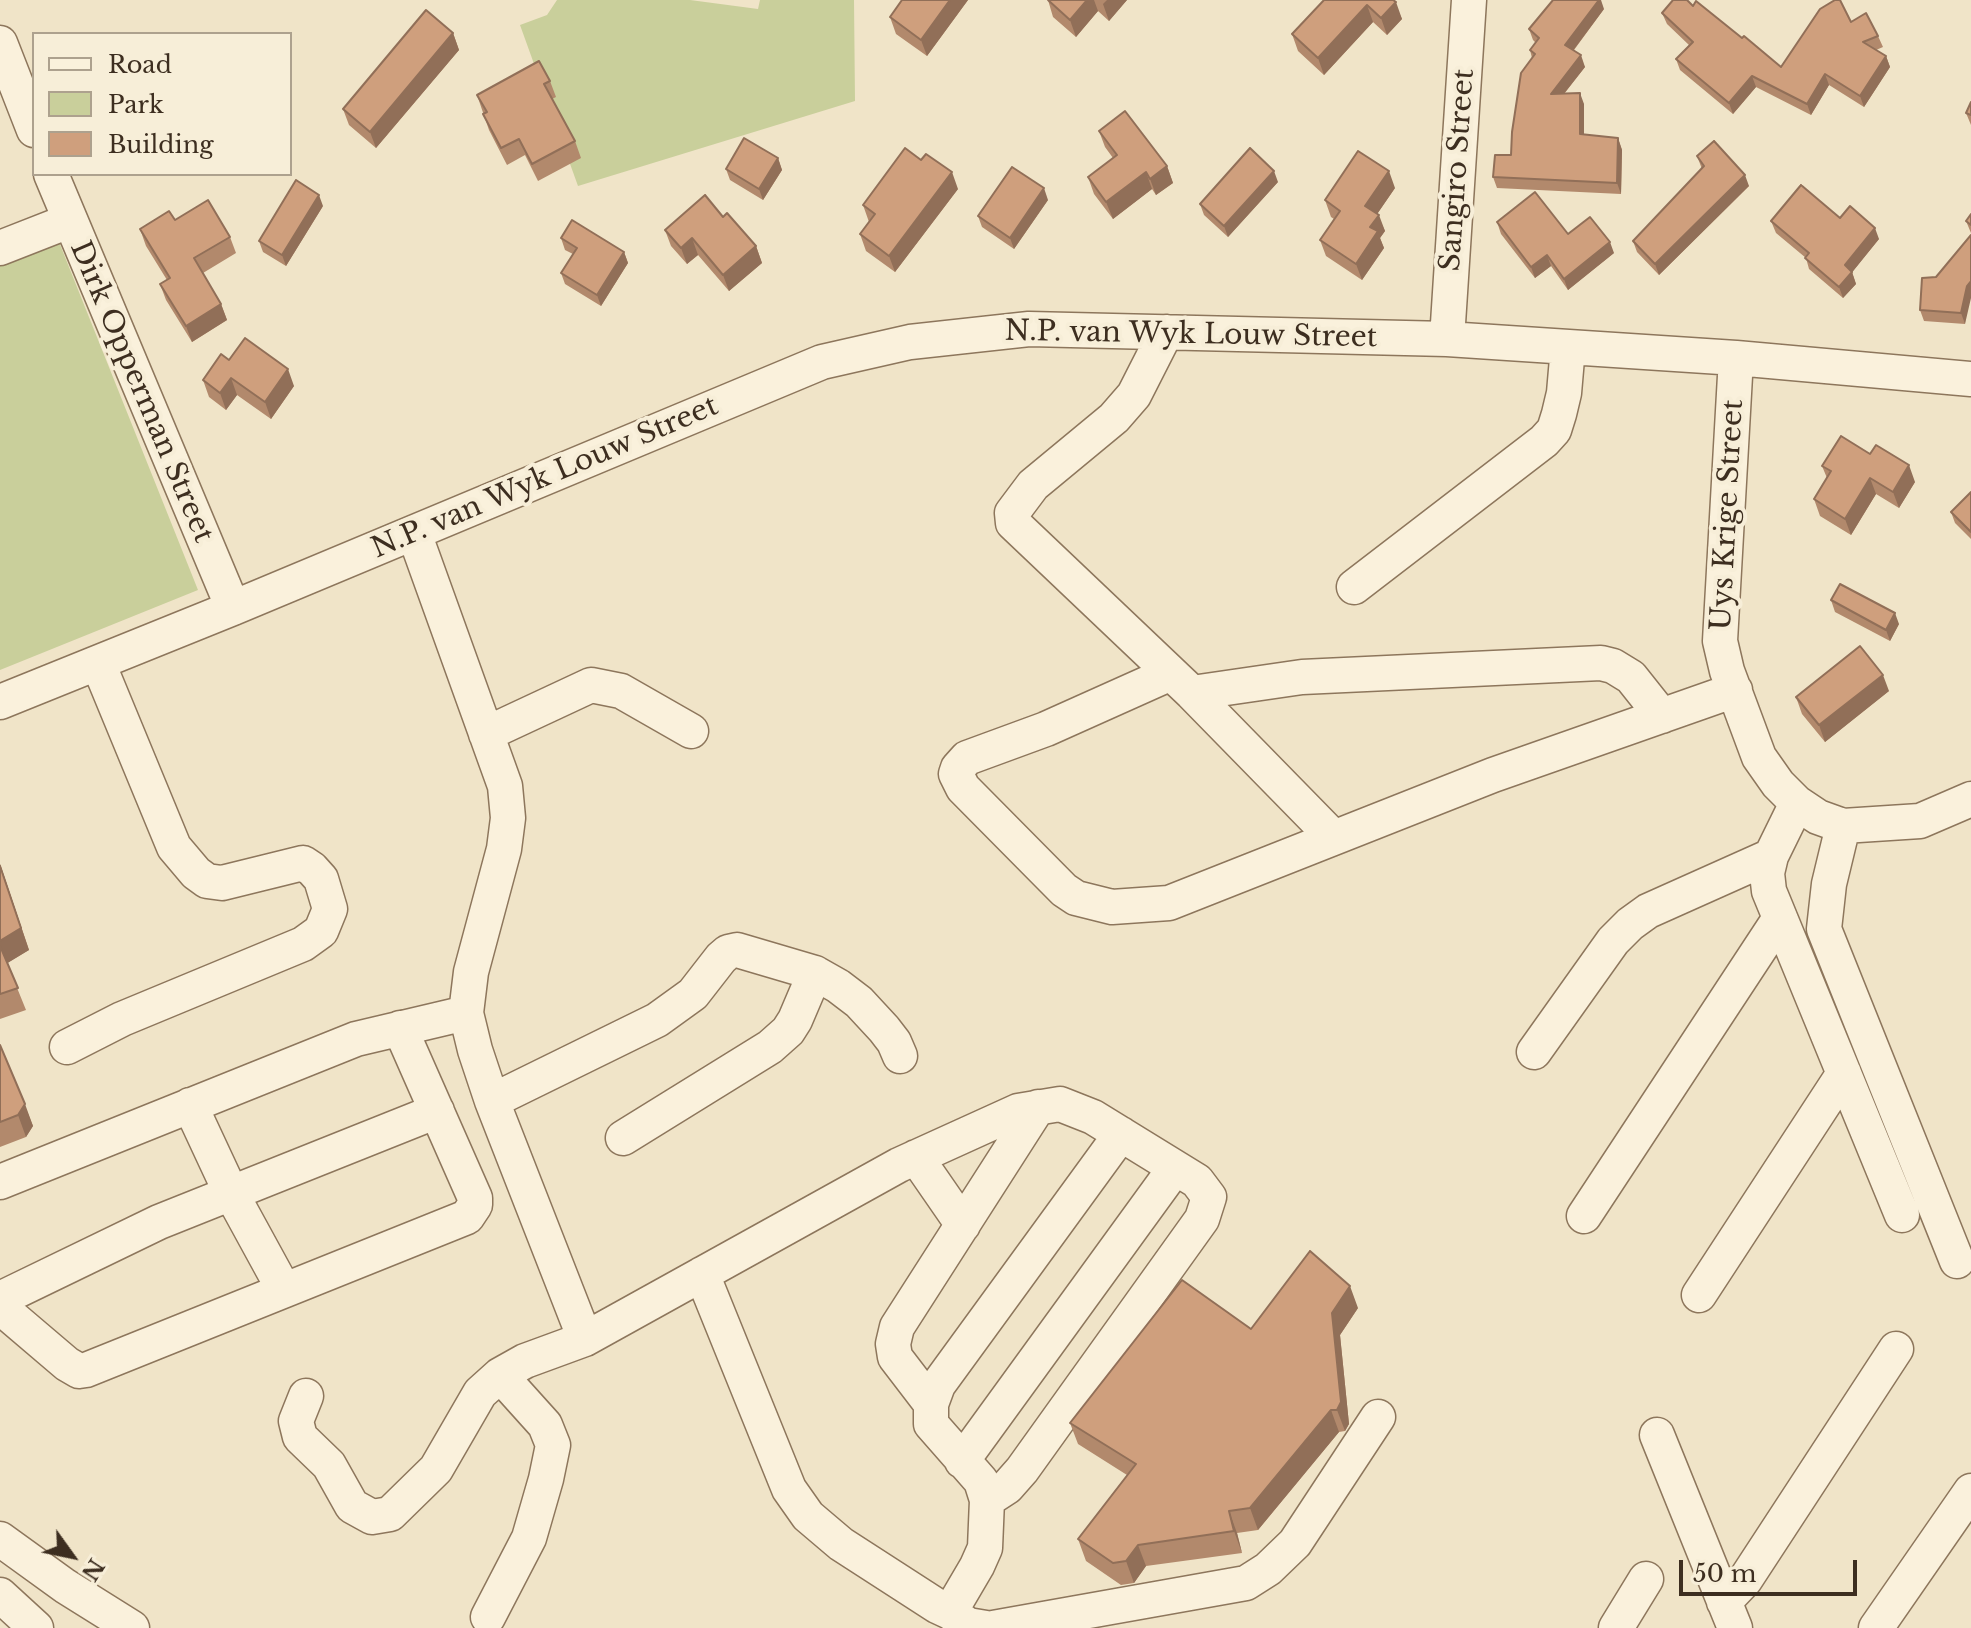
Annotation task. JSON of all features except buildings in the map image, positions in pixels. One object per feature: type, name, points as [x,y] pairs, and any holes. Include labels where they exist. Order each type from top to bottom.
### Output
[{"type":"street","name":"Sangiro Street","points":[[1447,339],[1469,0]]},
{"type":"street","points":[[0,43],[32,125]]},
{"type":"street","name":"Dirk Opperman Street","points":[[52,176],[233,608]]},
{"type":"street","points":[[0,248],[69,221]]},
{"type":"street","name":"N.P. van Wyk Louw Street","points":[[0,702],[822,362],[910,342],[1029,329],[1447,339],[1736,358],[1971,379]]},
{"type":"street","points":[[1166,332],[1145,378],[1124,407],[1033,485],[1012,513],[1013,523],[1181,683],[1332,836]]},
{"type":"street","points":[[1354,587],[1544,441],[1554,430],[1564,393],[1568,347]]},
{"type":"street","name":"Uys Krige Street","points":[[1736,358],[1720,641],[1759,757],[1778,784],[1797,803],[1818,817],[1843,826],[1920,821],[1971,799]]},
{"type":"street","points":[[414,533],[505,786],[508,818],[504,849],[471,972],[466,1013],[492,1101],[585,1339]]},
{"type":"street","points":[[67,1047],[122,1019],[303,944],[321,931],[330,909],[321,879],[303,863],[222,883],[207,881],[196,873],[174,847],[98,663]]},
{"type":"street","points":[[1662,716],[1631,677],[1601,663],[1181,683],[967,758],[956,774],[960,785],[1064,890],[1076,898],[1112,907],[1169,903],[1332,836],[1493,775],[1662,716],[1735,690]]},
{"type":"street","points":[[486,734],[591,685],[621,691],[691,731]]},
{"type":"street","points":[[1797,803],[1771,856],[1767,873],[1769,891],[1902,1215]]},
{"type":"street","points":[[1843,826],[1829,884],[1824,929],[1957,1261]]},
{"type":"street","points":[[1534,1052],[1613,941],[1630,924],[1648,911],[1771,856]]},
{"type":"street","points":[[1584,1216],[1780,918]]},
{"type":"street","points":[[492,1101],[657,1020],[693,994],[728,952],[737,950],[815,973],[859,1002],[894,1042],[900,1056]]},
{"type":"street","points":[[623,1138],[770,1047],[795,1020],[815,973]]},
{"type":"street","points":[[0,1182],[356,1039],[466,1013]]},
{"type":"street","points":[[0,1307],[79,1371],[467,1217],[472,1213],[475,1198],[400,1028]]},
{"type":"street","points":[[1699,1295],[1844,1073]]},
{"type":"street","points":[[306,1396],[296,1421],[300,1437],[329,1465],[352,1506],[372,1517],[390,1514],[436,1469],[480,1393],[500,1375],[525,1361],[585,1339],[916,1157],[1018,1111],[1060,1104],[1093,1117],[1197,1181],[1209,1197],[1202,1219],[1022,1470],[1007,1487],[987,1500]]},
{"type":"street","points":[[190,1105],[231,1193],[284,1290]]},
{"type":"street","points":[[931,1404],[895,1357],[893,1344],[897,1327],[1038,1107]]},
{"type":"street","points":[[0,1299],[159,1222],[437,1111]]},
{"type":"street","points":[[973,1624],[985,1548],[987,1500],[981,1481],[931,1424],[931,1404],[938,1385],[1121,1134]]},
{"type":"street","points":[[916,1157],[963,1225]]},
{"type":"street","points":[[962,1461],[1175,1168]]},
{"type":"street","points":[[702,1274],[789,1489],[808,1516],[841,1544],[937,1606],[973,1624],[1246,1583],[1268,1569],[1295,1543],[1378,1417]]},
{"type":"street","points":[[1729,1615],[1745,1580],[1896,1349]]},
{"type":"street","points":[[488,1617],[529,1538],[553,1445],[545,1425],[500,1375]]},
{"type":"street","points":[[1657,1435],[1729,1615]]},
{"type":"street","points":[[1876,1628],[1971,1491]]},
{"type":"street","points":[[0,1539],[65,1586],[132,1628]]},
{"type":"street","points":[[1616,1628],[1646,1579]]},
{"type":"street","points":[[0,1595],[36,1628]]},
{"type":"green space","points":[[557,0],[690,0],[758,9],[760,0],[854,0],[855,101],[578,186],[520,25],[547,15]]},
{"type":"green space","points":[[59,242],[198,590],[0,670],[0,264]]}]
